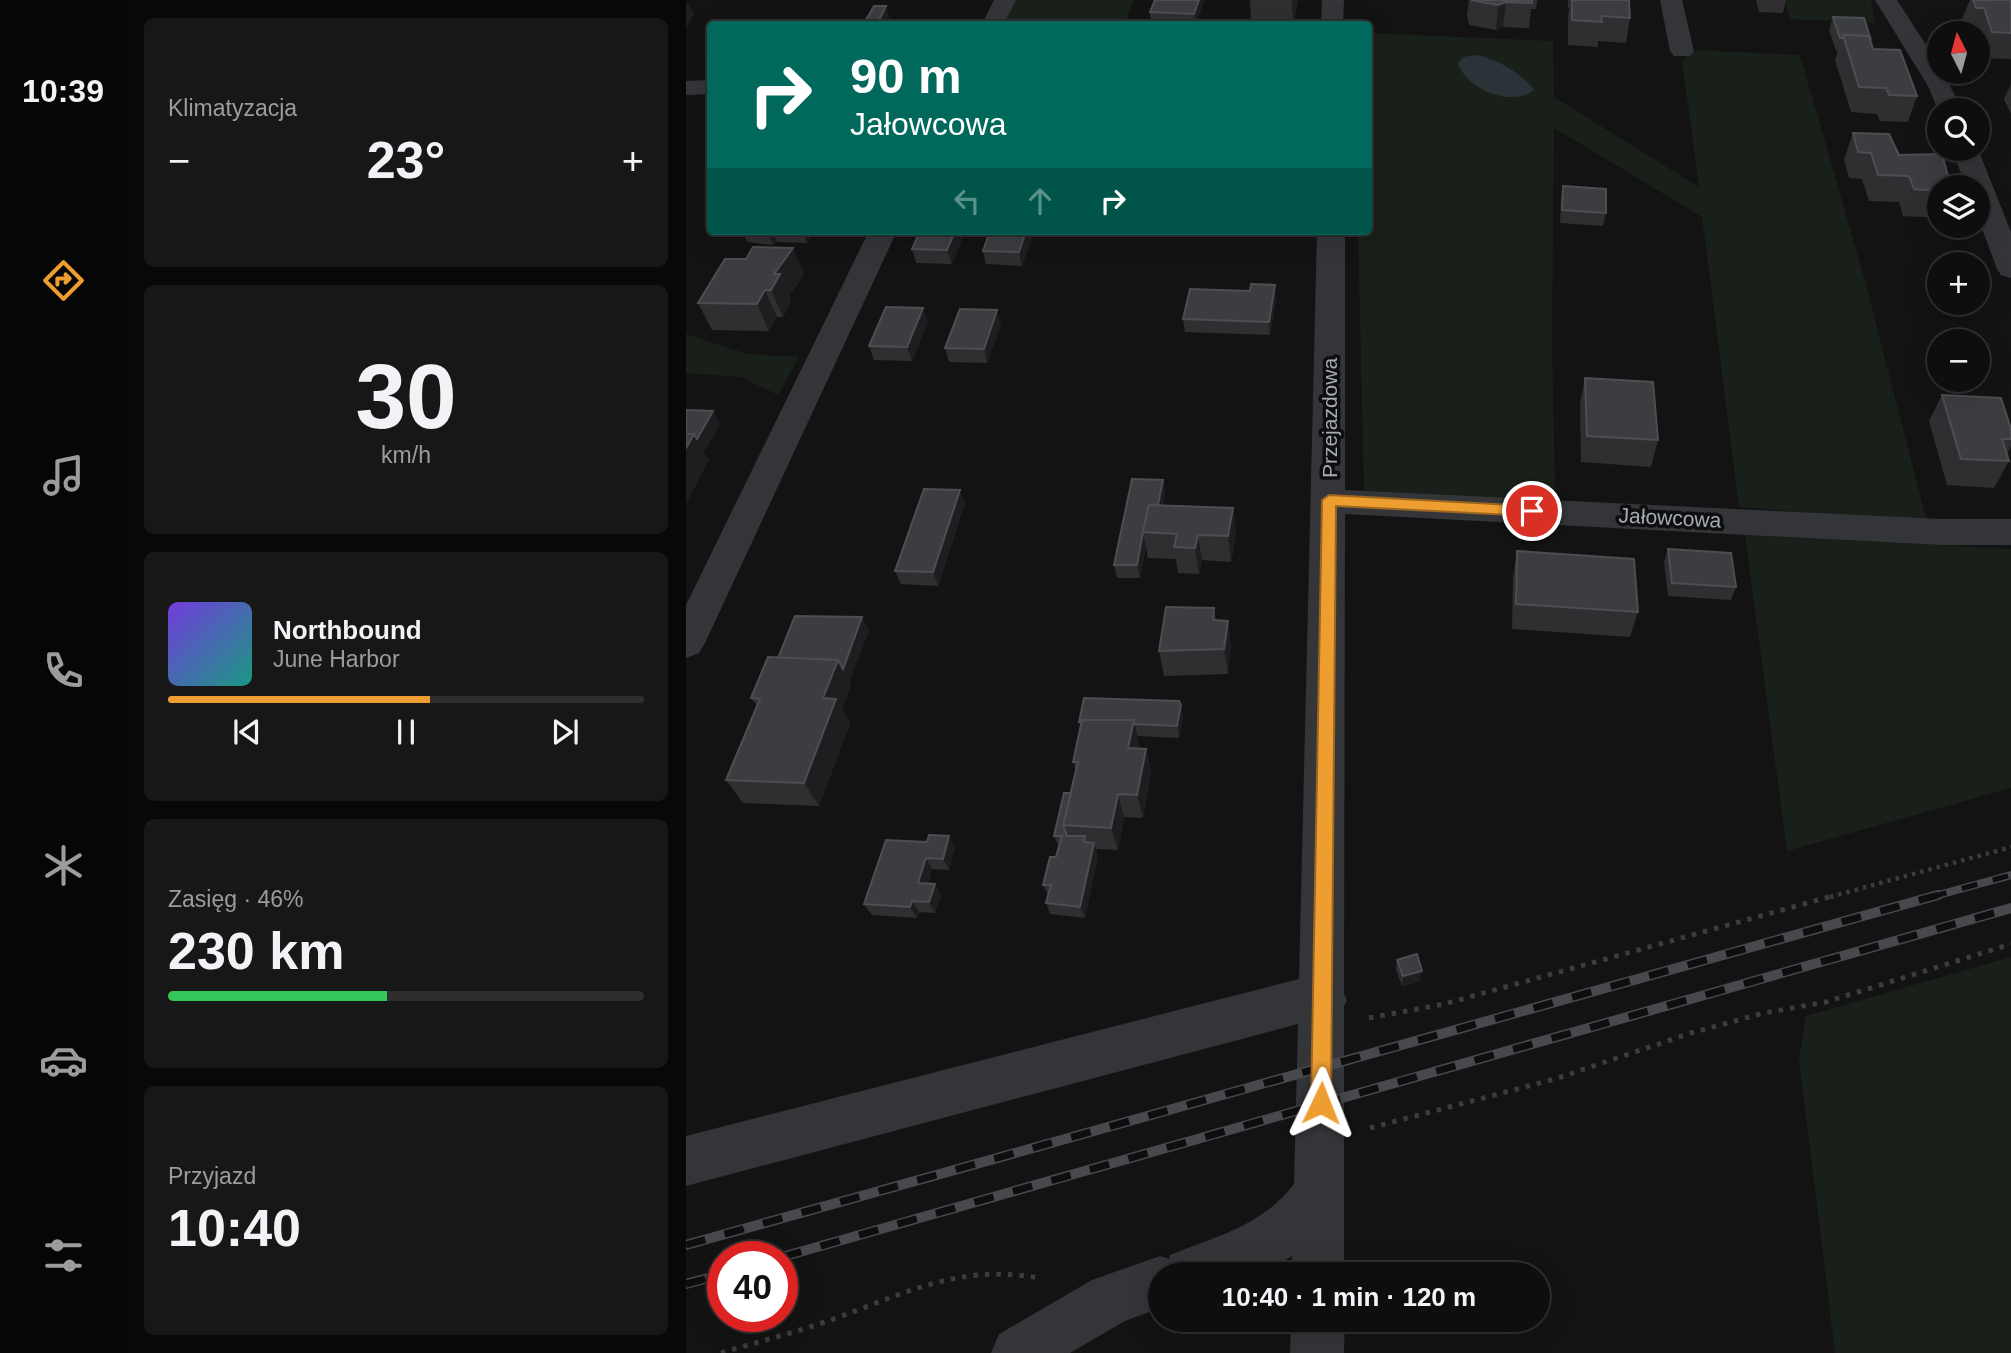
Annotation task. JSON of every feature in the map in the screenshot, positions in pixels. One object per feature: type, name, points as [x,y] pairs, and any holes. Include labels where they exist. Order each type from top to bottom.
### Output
[{"type":"street","points":[[994,21],[1005,0]]},
{"type":"street","points":[[1332,21],[1333,0]]},
{"type":"street","points":[[1671,0],[1682,51]]},
{"type":"street","points":[[1886,0],[1945,98]]},
{"type":"street","points":[[686,88],[707,87]]},
{"type":"street","points":[[1970,161],[2011,269]]},
{"type":"street","points":[[686,643],[881,235]]},
{"type":"street","name":"Przejazdowa","points":[[1318,1262],[1324,1000],[1331,235]]},
{"type":"street","name":"Jałowcowa","points":[[1329,500],[1940,532],[2011,533]]},
{"type":"street","points":[[686,1161],[1288,1002],[1324,1000]]},
{"type":"street","points":[[1224,1262],[1244,1255],[1281,1235],[1300,1220],[1318,1194]]},
{"type":"street","points":[[1018,1353],[1111,1299],[1148,1286]]},
{"type":"street","points":[[1317,1353],[1318,1332]]},
{"type":"path","points":[[1324,1000],[1368,1018],[1444,1004],[2011,847]]},
{"type":"path","points":[[1320,1143],[1555,1079],[1691,1033],[1764,1013],[1826,1002],[2011,944]]},
{"type":"path","points":[[721,1353],[829,1320],[938,1278],[982,1273],[1026,1275],[1111,1299]]},
{"type":"shaded area","points":[[1014,0],[1133,0],[1127,21],[1004,21]]},
{"type":"shaded area","points":[[1785,0],[1871,0],[1875,23],[1790,19]]},
{"type":"shaded area","points":[[1372,33],[1553,41],[1554,97],[1699,187],[1682,61],[1696,50],[1800,55],[1864,277],[1927,522],[1739,507],[1702,217],[1554,128],[1552,341],[1555,489],[1536,501],[1364,497],[1358,235],[1372,235]]},
{"type":"shaded area","points":[[1475,55],[1508,67],[1534,90],[1514,97],[1490,93],[1479,88],[1470,81],[1458,63],[1463,57]]},
{"type":"shaded area","points":[[686,334],[748,354],[799,357],[778,395],[741,377],[686,373]]},
{"type":"shaded area","points":[[1745,535],[2011,549],[2011,788],[1787,851]]},
{"type":"shaded area","points":[[2011,957],[2011,1353],[1835,1353],[1799,1060],[1806,1016]]},
{"type":"building","points":[[1155,0],[1199,0],[1194,14],[1150,12]]},
{"type":"building","points":[[1471,0],[1532,0],[1532,3],[1506,2],[1498,5]]},
{"type":"building","points":[[1572,0],[1629,0],[1630,18],[1601,16],[1602,22],[1572,20]]},
{"type":"building","points":[[1973,0],[2011,0],[2011,33],[1992,32],[1984,8],[1976,8]]},
{"type":"building","points":[[874,6],[886,6],[879,20],[889,21],[857,21],[866,20]]},
{"type":"building","points":[[1833,17],[1864,18],[1871,40],[1869,36],[1843,35],[1840,38]]},
{"type":"building","points":[[1843,35],[1869,36],[1873,49],[1900,50],[1917,96],[1889,95],[1886,88],[1859,87]]},
{"type":"building","points":[[1853,133],[1889,134],[1899,155],[1927,154],[1927,161],[1944,161],[1948,175],[1927,175],[1927,190],[1914,189],[1909,176],[1878,175],[1871,153],[1858,152]]},
{"type":"building","points":[[1563,186],[1606,189],[1606,213],[1562,210]]},
{"type":"building","points":[[918,235],[953,235],[947,250],[912,249]]},
{"type":"building","points":[[989,235],[1025,235],[1019,252],[983,251]]},
{"type":"building","points":[[753,247],[793,248],[774,274],[780,274],[771,290],[765,290],[757,304],[698,303],[725,259],[746,259]]},
{"type":"building","points":[[1251,284],[1275,285],[1269,322],[1183,319],[1190,289],[1250,291]]},
{"type":"building","points":[[886,307],[923,308],[907,347],[869,346]]},
{"type":"building","points":[[960,309],[997,310],[984,349],[945,348]]},
{"type":"building","points":[[1585,378],[1653,382],[1658,440],[1587,436]]},
{"type":"building","points":[[1942,395],[2001,398],[2011,429],[2011,439],[2002,439],[2009,461],[1961,459]]},
{"type":"building","points":[[686,410],[713,411],[697,439],[694,434],[686,434]]},
{"type":"building","points":[[686,434],[694,434],[686,448]]},
{"type":"building","points":[[1132,479],[1163,480],[1158,505],[1149,505],[1137,565],[1114,565]]},
{"type":"building","points":[[924,489],[960,490],[933,572],[895,571]]},
{"type":"building","points":[[1149,505],[1233,508],[1228,536],[1198,535],[1195,548],[1174,547],[1177,534],[1143,532]]},
{"type":"building","points":[[1668,549],[1731,553],[1736,587],[1672,583]]},
{"type":"building","points":[[1517,551],[1634,559],[1638,612],[1516,604]]},
{"type":"building","points":[[1166,607],[1214,608],[1213,620],[1228,621],[1224,649],[1159,651]]},
{"type":"building","points":[[795,616],[862,617],[843,669],[838,660],[778,658]]},
{"type":"building","points":[[768,657],[838,660],[823,698],[836,699],[804,783],[726,780],[760,699],[751,698]]},
{"type":"building","points":[[1084,698],[1179,701],[1181,705],[1177,726],[1134,724],[1134,720],[1079,722]]},
{"type":"building","points":[[1082,720],[1134,720],[1128,748],[1146,749],[1137,795],[1118,794],[1111,828],[1063,825],[1078,762],[1073,762]]},
{"type":"building","points":[[1064,793],[1071,793],[1063,825],[1067,836],[1085,836],[1084,842],[1094,843],[1080,907],[1046,903],[1051,885],[1043,885],[1050,857],[1056,857],[1062,836],[1054,836]]},
{"type":"building","points":[[929,835],[949,836],[943,859],[926,858],[918,883],[935,884],[929,902],[912,901],[910,907],[864,904],[886,840],[927,842]]},
{"type":"building","points":[[1417,954],[1422,971],[1403,976],[1397,960]]},
{"type":"railway","points":[[1931,897],[2011,875]]},
{"type":"railway","points":[[686,1245],[1938,895]]},
{"type":"railway","points":[[798,1252],[2011,908]]},
{"type":"railway","points":[[686,1284],[707,1278]]},
{"type":"route","points":[[1321,1103],[1329,500],[1532,511]]}]
